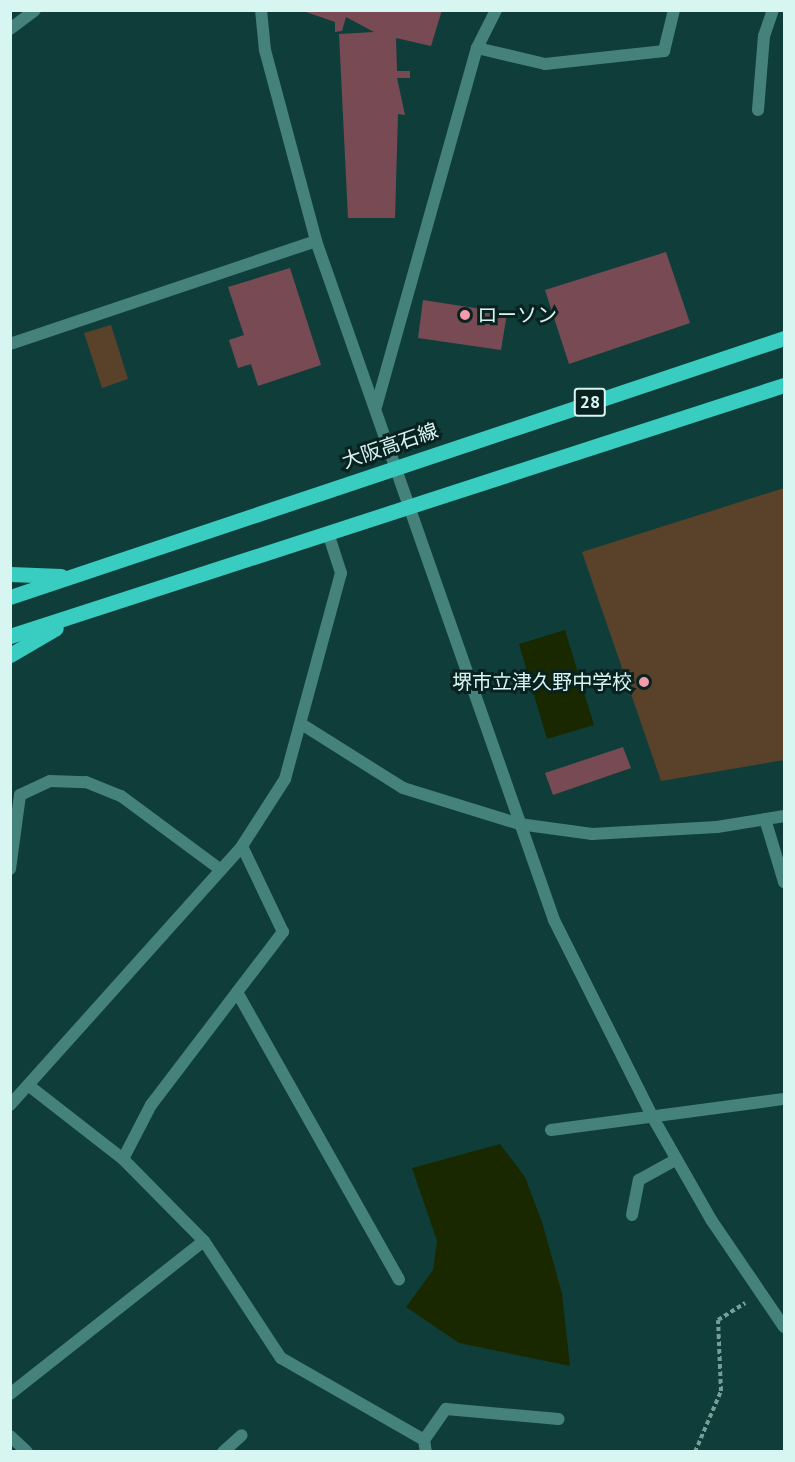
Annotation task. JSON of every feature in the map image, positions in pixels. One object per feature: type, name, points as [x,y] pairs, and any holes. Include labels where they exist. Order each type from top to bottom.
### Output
[{"type":"main road","name":"大阪高石線","points":[[10,597],[784,338]]},
{"type":"main road","name":"28","points":[[10,636],[410,509],[784,385]]},
{"type":"main road","points":[[10,574],[68,577]]},
{"type":"main road","points":[[10,656],[77,615]]},
{"type":"street","points":[[10,29],[35,10]]},
{"type":"street","points":[[261,10],[265,50],[316,241],[376,407],[519,824],[555,920],[652,1116],[677,1160],[784,1327]]},
{"type":"street","points":[[376,407],[477,48],[496,10]]},
{"type":"street","points":[[477,48],[545,64],[664,51],[674,10]]},
{"type":"street","points":[[759,110],[764,36],[773,10]]},
{"type":"street","points":[[10,344],[316,241]]},
{"type":"street","points":[[10,1105],[242,846],[285,779],[303,725],[341,573],[329,535]]},
{"type":"street","points":[[303,725],[403,788],[519,824],[592,834],[784,816]]},
{"type":"street","points":[[10,869],[20,795],[50,781],[86,782],[121,796],[221,870]]},
{"type":"street","points":[[765,819],[784,882]]},
{"type":"street","points":[[123,1160],[152,1105],[283,932],[242,846]]},
{"type":"street","points":[[237,993],[399,1279]]},
{"type":"street","points":[[28,1085],[123,1160],[204,1241],[281,1358],[425,1446],[446,1409],[559,1419]]},
{"type":"street","points":[[551,1130],[784,1099]]},
{"type":"street","points":[[632,1215],[639,1180],[677,1160]]},
{"type":"street","points":[[10,1394],[204,1241]]},
{"type":"street","points":[[223,1452],[242,1435]]},
{"type":"street","points":[[10,1436],[27,1452]]},
{"type":"path","points":[[695,1452],[721,1391],[718,1320],[761,1293]]},
{"type":"shaded area","points":[[111,325],[128,379],[102,388],[84,333]]},
{"type":"shaded area","points":[[784,488],[784,760],[661,781],[582,552]]},
{"type":"shaded area","points":[[565,630],[594,725],[547,739],[519,644]]},
{"type":"shaded area","points":[[500,1144],[525,1177],[542,1222],[562,1293],[570,1366],[459,1343],[406,1307],[433,1270],[437,1241],[412,1168]]},
{"type":"building","points":[[300,10],[442,10],[431,46],[396,38],[397,71],[410,71],[410,78],[397,78],[405,115],[398,114],[395,218],[348,218],[339,34],[374,32],[346,17],[342,31],[335,32],[335,22]]},
{"type":"building","points":[[666,252],[690,323],[569,364],[545,290]]},
{"type":"building","points":[[290,268],[321,365],[258,386],[251,364],[238,368],[229,340],[244,335],[228,287]]},
{"type":"building","points":[[423,300],[507,313],[501,350],[418,338]]},
{"type":"building","points":[[623,747],[631,768],[553,795],[545,773]]},
{"type":"place","name":"ローソン","points":[[465,315]]},
{"type":"place","name":"堺市立津久野中学校","points":[[644,682]]}]
